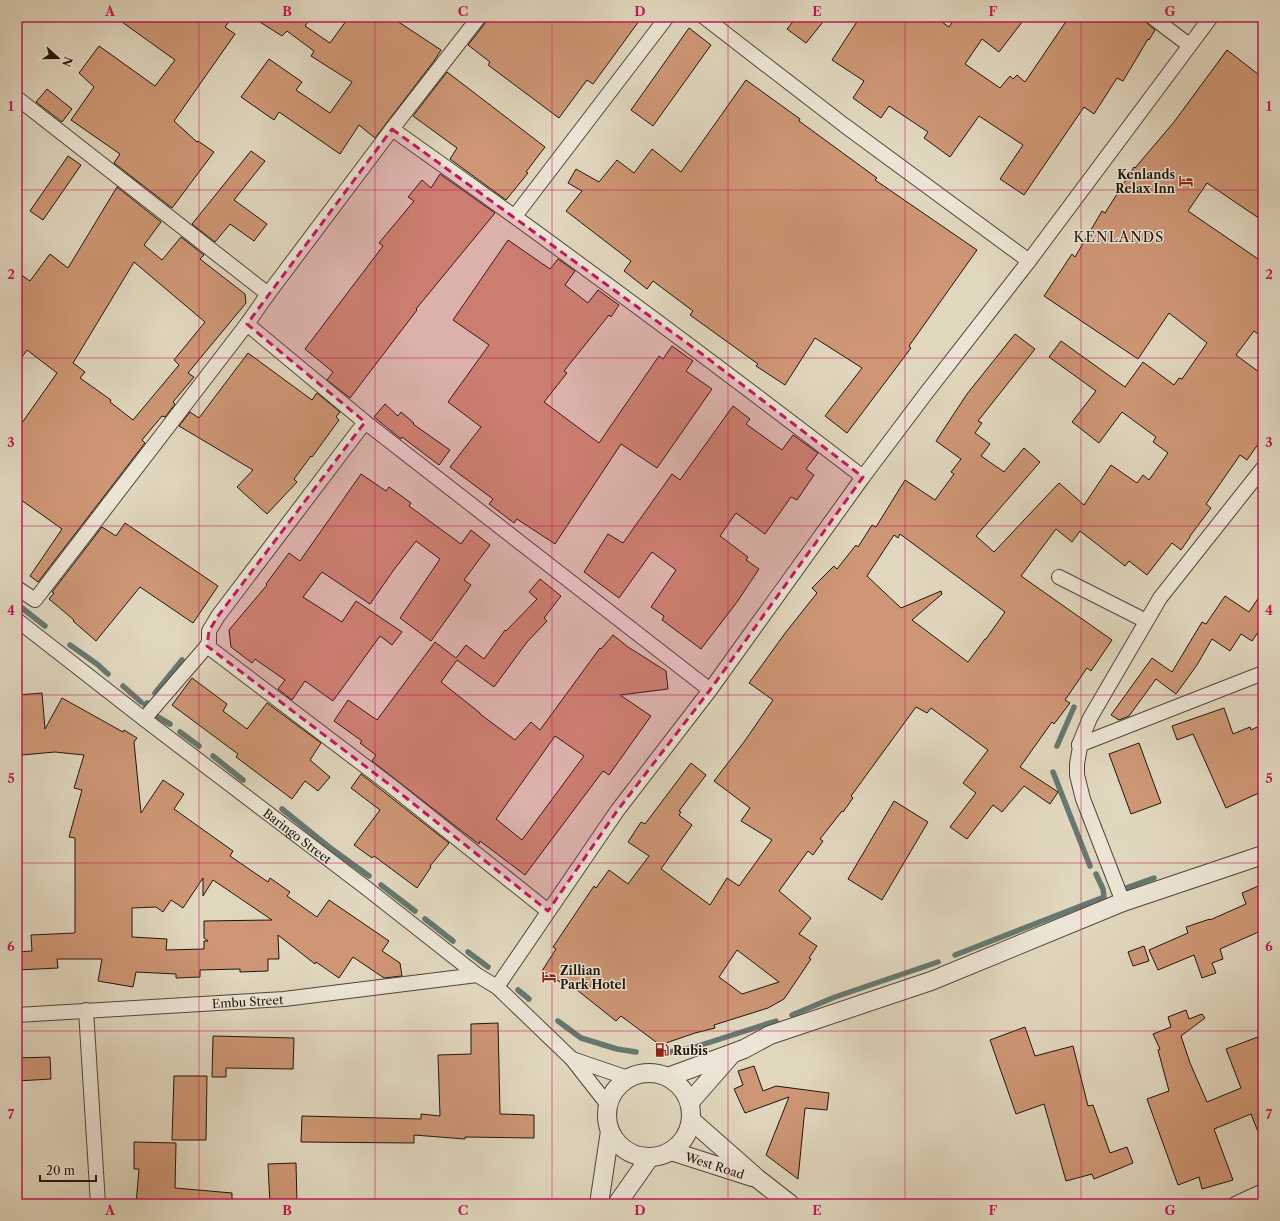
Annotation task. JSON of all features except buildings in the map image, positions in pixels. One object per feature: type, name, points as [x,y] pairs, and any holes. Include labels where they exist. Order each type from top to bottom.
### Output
[{"type":"street","points":[[17,588],[35,600],[247,324],[392,129],[479,17]]},
{"type":"street","points":[[515,216],[667,17]]},
{"type":"street","points":[[704,17],[844,125],[1029,261]]},
{"type":"street","points":[[1152,17],[1189,45]]},
{"type":"street","points":[[497,987],[617,811],[710,690],[863,476],[1029,261],[1211,17]]},
{"type":"street","points":[[17,98],[268,294]]},
{"type":"street","points":[[392,129],[515,216],[698,351],[863,476]]},
{"type":"street","points":[[247,324],[365,422],[710,690]]},
{"type":"street","points":[[144,719],[207,646],[209,642],[209,631],[218,616],[365,422]]},
{"type":"street","points":[[1123,902],[1083,799],[1077,775],[1079,745],[1094,712],[1160,598],[1263,468]]},
{"type":"street","points":[[1059,577],[1146,621]]},
{"type":"street","name":"Baringo Street","points":[[17,620],[478,975],[497,987],[572,1059],[608,1106]]},
{"type":"street","points":[[207,646],[390,785],[548,911]]},
{"type":"street","points":[[1079,745],[1263,673]]},
{"type":"street","points":[[668,1077],[744,1049],[770,1035],[931,981],[1123,902],[1263,855]]},
{"type":"street","name":"Embu Street","points":[[17,1014],[284,998],[478,975]]},
{"type":"street","points":[[86,1010],[98,1204]]},
{"type":"street","points":[[690,1102],[733,1053]]},
{"type":"street","name":"Baringo Street","points":[[572,1059],[628,1078]]},
{"type":"street","points":[[648,1072],[658,1073],[677,1083],[685,1092],[690,1102],[691,1120],[685,1138],[671,1151],[661,1156],[650,1157],[637,1155],[626,1150],[616,1142],[610,1131],[607,1118],[608,1106],[612,1094],[619,1085],[628,1078],[648,1072]]},
{"type":"street","name":"West Road","points":[[691,1120],[758,1179],[790,1204]]},
{"type":"street","points":[[599,1204],[610,1131]]},
{"type":"street","name":"West Road","points":[[671,1151],[758,1179]]},
{"type":"street","points":[[617,1204],[650,1157]]},
{"type":"street","points":[[1235,1204],[1263,1192]]},
{"type":"highlighted area","points":[[392,129],[698,351],[863,477],[710,690],[617,811],[548,911],[390,785],[207,646],[209,631],[218,616],[365,422],[247,324]]},
{"type":"waterway","points":[[17,604],[45,626]]},
{"type":"waterway","points":[[70,645],[97,664],[108,674]]},
{"type":"waterway","points":[[155,693],[182,660]]},
{"type":"waterway","points":[[123,686],[141,702]]},
{"type":"waterway","points":[[1057,746],[1074,707]]},
{"type":"waterway","points":[[156,716],[170,724]]},
{"type":"waterway","points":[[180,732],[199,746]]},
{"type":"waterway","points":[[213,756],[243,780]]},
{"type":"waterway","points":[[1053,772],[1090,866]]},
{"type":"waterway","points":[[282,809],[329,847],[369,876]]},
{"type":"waterway","points":[[955,955],[1104,897],[1103,889],[1096,874]]},
{"type":"waterway","points":[[1126,888],[1154,878]]},
{"type":"waterway","points":[[381,885],[415,911]]},
{"type":"waterway","points":[[425,919],[453,941]]},
{"type":"waterway","points":[[468,952],[488,967]]},
{"type":"waterway","points":[[792,1015],[835,997],[938,962]]},
{"type":"waterway","points":[[518,990],[529,999]]},
{"type":"waterway","points":[[558,1021],[581,1038],[617,1049],[636,1052]]},
{"type":"waterway","points":[[660,1054],[695,1047],[776,1021]]},
{"type":"place","name":"Kenlands Relax Inn","points":[[1186,181]]},
{"type":"place","name":"Zillian Park Hotel","points":[[549,977]]},
{"type":"place","name":"Rubis","points":[[662,1050]]},
{"type":"district","name":"KENLANDS","points":[[1119,237]]}]
